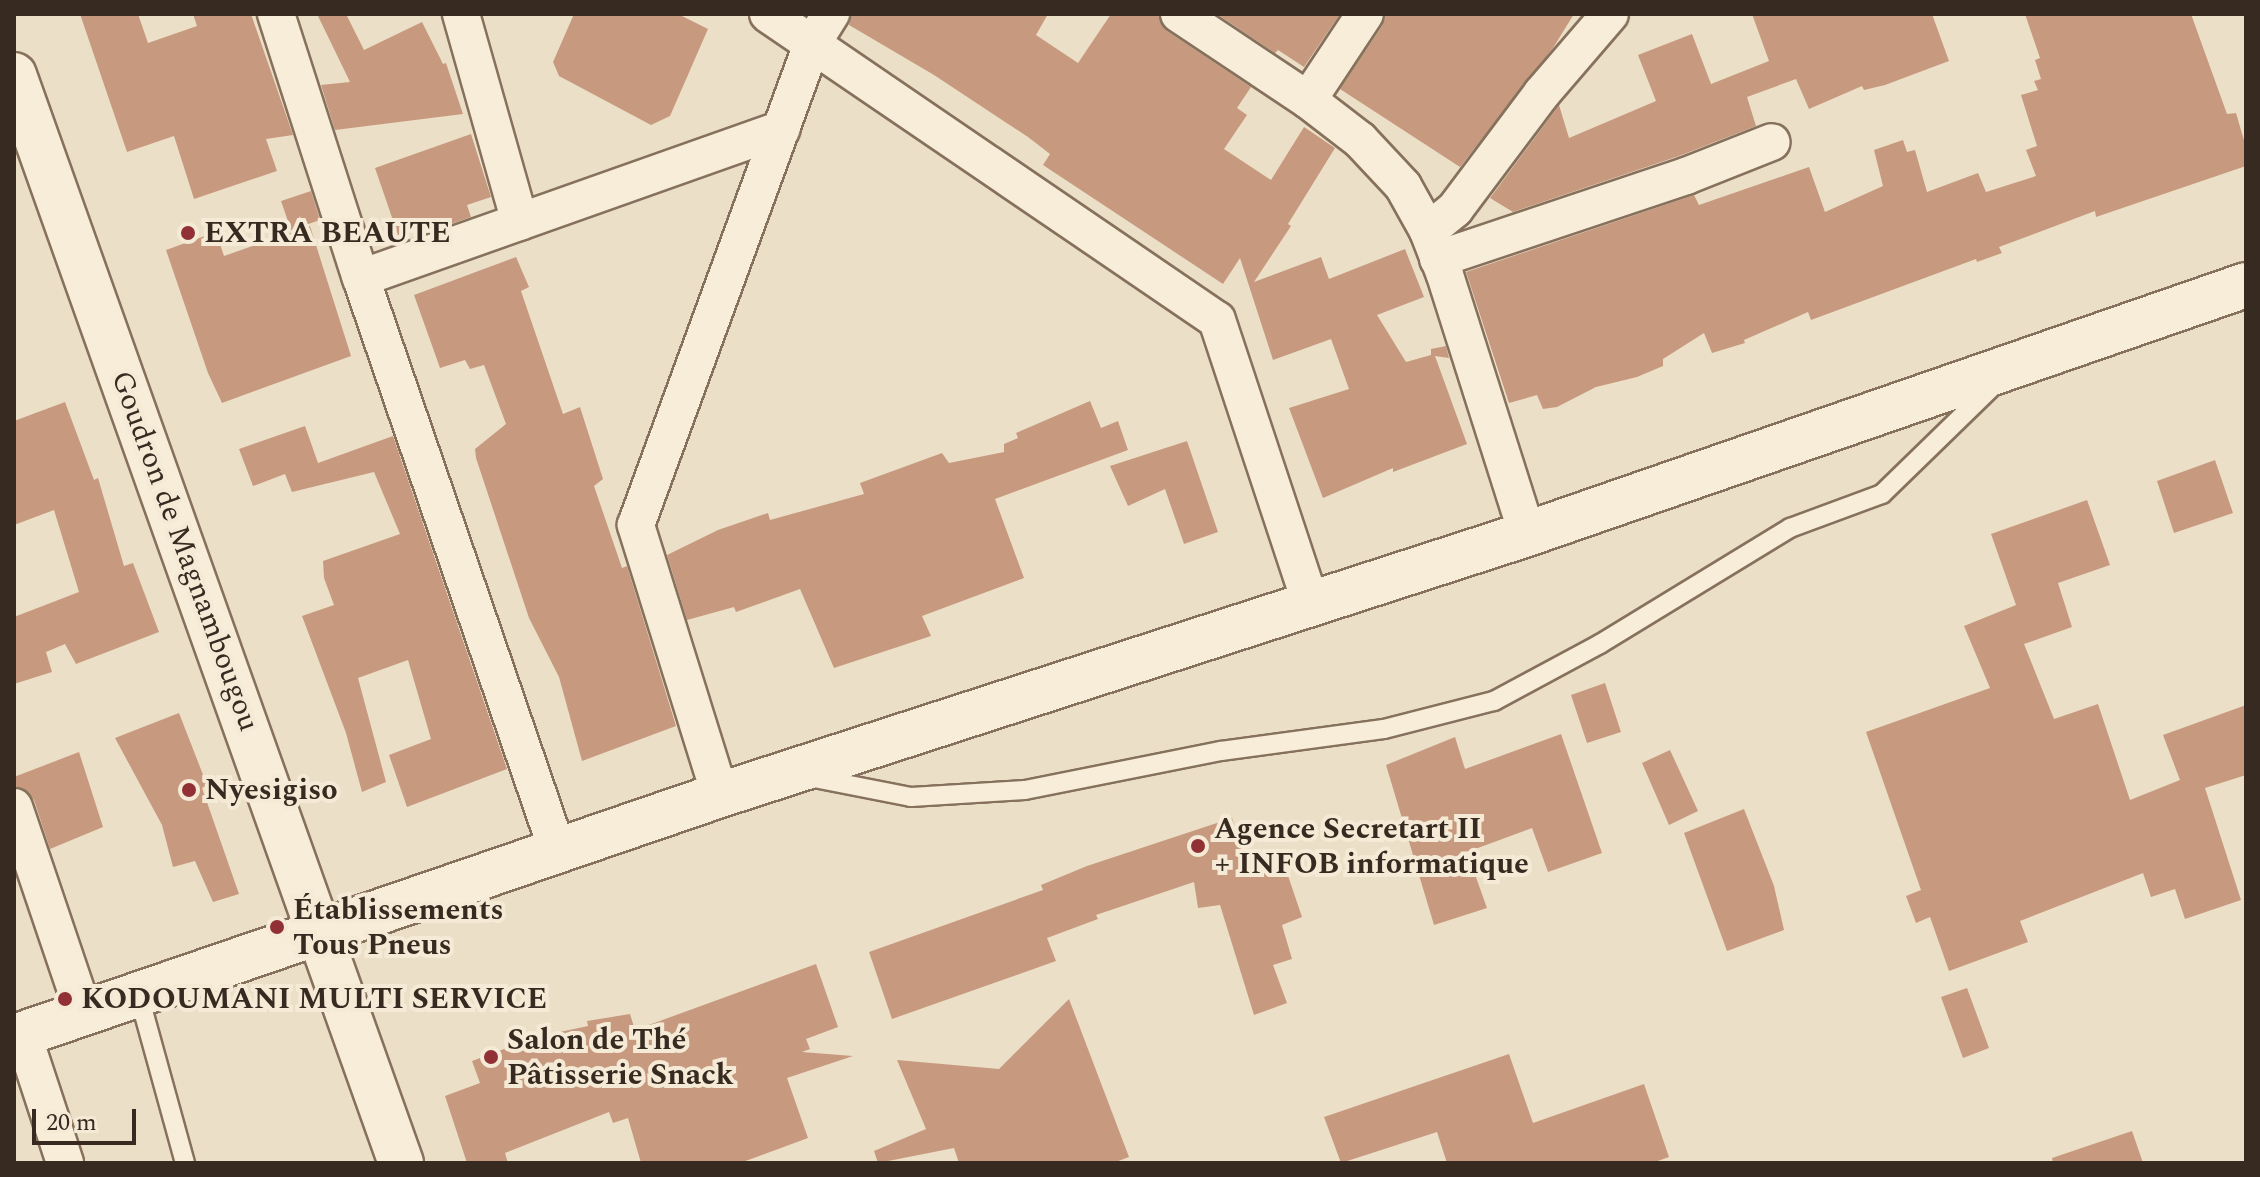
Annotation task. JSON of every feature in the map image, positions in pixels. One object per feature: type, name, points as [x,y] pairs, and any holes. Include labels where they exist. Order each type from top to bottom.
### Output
[{"type":"street","points":[[276,14],[361,278],[558,852]]},
{"type":"street","points":[[461,14],[520,222]]},
{"type":"street","points":[[768,14],[1217,320],[1311,605]]},
{"type":"street","points":[[720,795],[636,525],[812,44],[831,14]]},
{"type":"street","points":[[1179,14],[1308,100],[1360,140],[1403,186],[1433,245],[1527,534]]},
{"type":"street","points":[[1308,100],[1365,14]]},
{"type":"street","points":[[1433,245],[1455,209],[1542,93],[1610,14]]},
{"type":"street","name":"Goudron de Magnambougou","points":[[14,75],[323,934],[401,1163]]},
{"type":"street","points":[[361,278],[781,129]]},
{"type":"street","points":[[1433,245],[1686,176],[1772,142]]},
{"type":"street","points":[[65,1163],[18,1036],[323,934],[720,795],[1527,534],[2246,285]]},
{"type":"street","points":[[14,807],[84,1014]]},
{"type":"lane","points":[[790,773],[911,797],[1025,790],[1221,751],[1384,729],[1494,701],[1600,644],[1790,528],[1882,494],[2014,366]]},
{"type":"lane","points":[[139,996],[185,1163]]},
{"type":"building","points":[[80,14],[138,14],[148,43],[197,26],[193,14],[251,14],[293,135],[266,139],[277,171],[194,199],[174,136],[127,152]]},
{"type":"building","points":[[317,14],[346,14],[364,50],[422,22],[443,64],[446,63],[463,114],[335,130],[321,85],[350,82]]},
{"type":"building","points":[[574,14],[678,14],[708,29],[670,116],[651,125],[559,76],[553,62]]},
{"type":"building","points":[[852,14],[1048,14],[1036,35],[1078,63],[1111,14],[1158,14],[1167,31],[1251,87],[1237,108],[1247,115],[1224,149],[1271,180],[1304,127],[1335,148],[1288,224],[1291,226],[1254,282],[1321,257],[1329,279],[1405,249],[1424,297],[1377,315],[1406,362],[1431,355],[1431,349],[1446,346],[1449,358],[1435,356],[1467,444],[1393,472],[1393,468],[1323,498],[1289,408],[1349,389],[1331,339],[1273,360],[1240,258],[1223,284],[1043,165],[1050,154],[1028,137],[934,75],[849,25]]},
{"type":"building","points":[[1217,14],[1340,14],[1304,67],[1278,50],[1275,53]]},
{"type":"building","points":[[1386,14],[1574,14],[1553,48],[1460,167],[1340,89],[1382,26]]},
{"type":"building","points":[[1752,14],[1932,14],[1949,61],[1885,85],[1864,90],[1862,86],[1809,109],[1796,79],[1747,97],[1756,126],[1679,156],[1513,212],[1490,198],[1559,105],[1569,138],[1656,101],[1638,55],[1692,34],[1711,84],[1769,61]]},
{"type":"building","points":[[2025,14],[2191,14],[2227,114],[2236,113],[2246,147],[2246,166],[2096,217],[2095,211],[1999,247],[2002,253],[1977,262],[1976,259],[1811,320],[1808,312],[1744,340],[1745,343],[1712,353],[1704,333],[1663,359],[1663,366],[1637,377],[1596,387],[1557,407],[1543,409],[1537,395],[1509,403],[1466,272],[1694,195],[1699,205],[1809,167],[1825,212],[1883,186],[1874,150],[1903,140],[1907,152],[1915,150],[1927,192],[1978,173],[1986,192],[2036,176],[2026,150],[2037,146],[2021,95],[2038,90],[2034,81],[2041,79],[2035,60],[2040,58]]},
{"type":"building","points":[[471,134],[491,197],[467,205],[471,217],[431,231],[424,225],[398,235],[375,168]]},
{"type":"building","points":[[311,191],[320,220],[291,230],[281,201]]},
{"type":"building","points":[[310,226],[351,356],[222,403],[208,373],[166,250],[216,232],[224,256]]},
{"type":"building","points":[[516,257],[529,287],[521,291],[563,414],[580,407],[603,479],[594,486],[622,568],[627,566],[676,726],[582,761],[559,677],[529,618],[476,458],[475,449],[506,424],[484,365],[470,369],[465,360],[440,368],[414,295]]},
{"type":"building","points":[[1090,401],[1101,428],[1118,421],[1128,450],[995,499],[1024,578],[922,616],[931,636],[834,668],[800,589],[736,612],[734,607],[687,620],[667,555],[718,530],[768,513],[770,520],[864,494],[860,483],[942,453],[949,463],[1004,452],[1004,444],[1018,438],[1016,433]]},
{"type":"building","points":[[65,402],[94,480],[98,478],[124,566],[133,563],[159,632],[76,664],[65,644],[46,652],[52,672],[14,684],[14,617],[79,592],[54,510],[14,525],[14,421]]},
{"type":"building","points":[[305,426],[318,463],[393,436],[507,769],[407,807],[389,755],[431,739],[408,660],[358,678],[386,782],[362,792],[346,733],[302,616],[334,605],[324,578],[323,561],[400,534],[374,472],[292,492],[285,474],[253,486],[239,449]]},
{"type":"building","points":[[1187,441],[1218,532],[1184,544],[1165,489],[1128,506],[1110,466]]},
{"type":"building","points":[[2215,460],[2233,513],[2174,533],[2157,481]]},
{"type":"building","points":[[2087,500],[2110,565],[2058,583],[2072,627],[2024,644],[2054,719],[2098,704],[2130,800],[2180,780],[2163,735],[2246,705],[2246,775],[2205,788],[2241,900],[2185,919],[2175,889],[2151,897],[2143,873],[2020,921],[2028,942],[1949,971],[1930,917],[1916,923],[1906,896],[1921,890],[1866,732],[1990,688],[1964,626],[2016,605],[1991,534]]},
{"type":"building","points":[[1605,683],[1621,732],[1587,743],[1571,695]]},
{"type":"building","points":[[179,713],[207,785],[202,788],[239,894],[213,902],[195,861],[173,867],[162,825],[115,738]]},
{"type":"building","points":[[1561,734],[1602,853],[1548,872],[1532,828],[1467,852],[1487,908],[1434,925],[1386,765],[1455,737],[1465,769]]},
{"type":"building","points":[[1670,750],[1698,811],[1669,825],[1642,763]]},
{"type":"building","points":[[79,752],[103,827],[50,849],[34,800],[27,791],[14,787],[14,777]]},
{"type":"building","points":[[1744,809],[1774,886],[1784,930],[1727,951],[1684,833]]},
{"type":"building","points":[[1232,818],[1248,869],[1282,858],[1302,917],[1282,925],[1292,959],[1273,965],[1287,1003],[1254,1015],[1220,905],[1198,908],[1194,882],[1096,915],[1098,919],[1047,938],[1056,961],[892,1019],[869,952],[1043,890],[1041,885],[1087,866]]},
{"type":"building","points":[[816,964],[838,1027],[806,1039],[810,1049],[802,1052],[853,1056],[787,1078],[808,1138],[740,1163],[641,1163],[628,1118],[613,1123],[609,1112],[505,1153],[508,1163],[467,1163],[445,1096],[480,1083],[472,1061],[536,1037],[588,1026],[587,1021],[630,1014],[635,1030]]},
{"type":"building","points":[[1967,988],[1989,1048],[1963,1058],[1941,997]]},
{"type":"building","points":[[1069,999],[1129,1157],[1113,1163],[959,1163],[954,1148],[878,1163],[874,1151],[926,1129],[897,1060],[999,1069]]},
{"type":"building","points":[[1509,1054],[1533,1123],[1644,1084],[1669,1157],[1652,1163],[1447,1163],[1437,1132],[1341,1163],[1324,1117]]},
{"type":"building","points":[[2132,1131],[2143,1163],[2053,1163],[2052,1158]]},
{"type":"place","name":"EXTRA BEAUTE","points":[[188,233]]},
{"type":"place","name":"Nyesigiso","points":[[189,790]]},
{"type":"place","name":"Agence Secretart II + INFOB informatique","points":[[1198,846]]},
{"type":"place","name":"Établissements Tous Pneus","points":[[277,927]]},
{"type":"place","name":"KODOUMANI MULTI SERVICE","points":[[65,999]]},
{"type":"place","name":"Salon de Thé Pâtisserie Snack","points":[[491,1057]]}]
